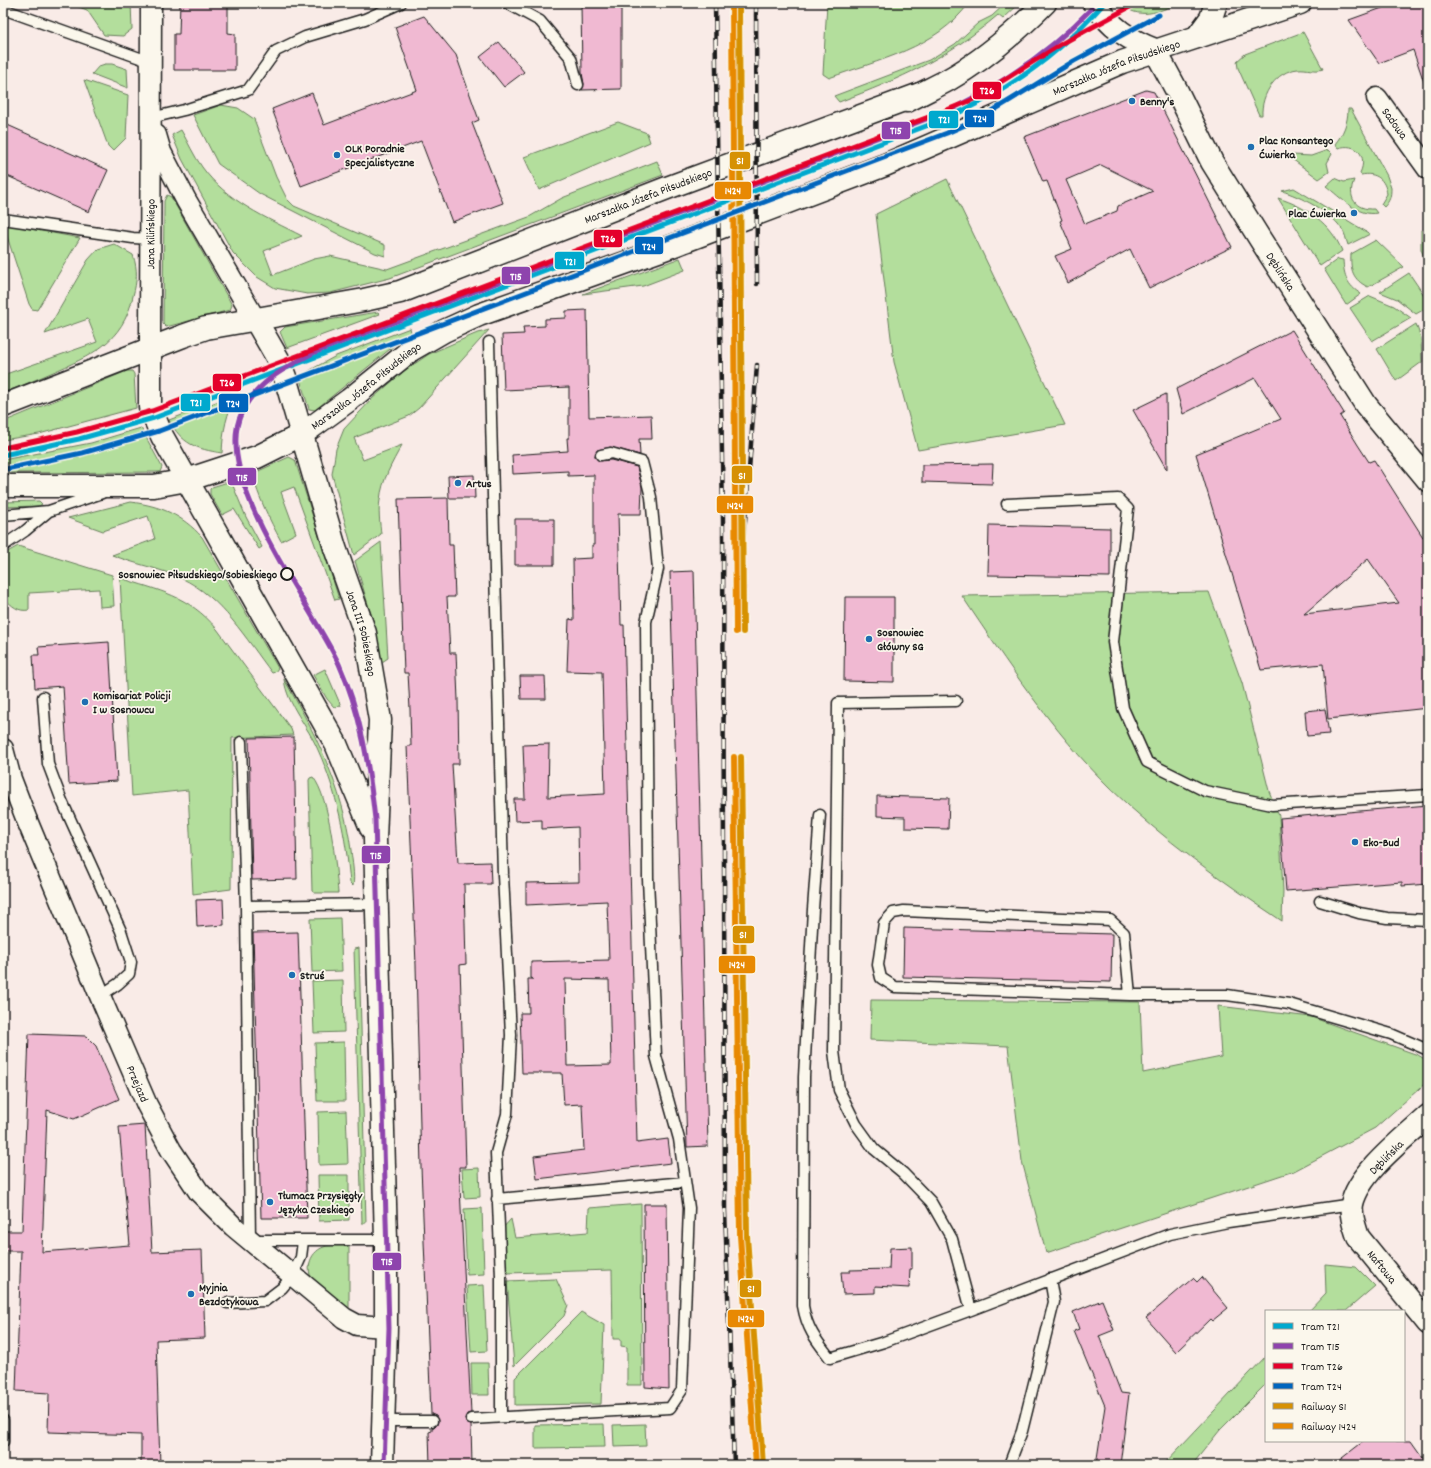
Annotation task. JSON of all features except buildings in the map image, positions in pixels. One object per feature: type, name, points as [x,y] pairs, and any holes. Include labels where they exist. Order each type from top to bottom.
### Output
[{"type":"main road","name":"Marszałka Józefa Piłsudskiego","points":[[150,349],[206,328],[255,318],[364,300],[400,292],[920,94],[949,80],[1001,44],[1045,3]]},
{"type":"main road","points":[[1094,3],[1111,25],[1120,32],[1155,50]]},
{"type":"main road","points":[[1197,37],[1210,18],[1216,3]]},
{"type":"main road","name":"Marszałka Józefa Piłsudskiego","points":[[186,480],[257,457],[301,435],[349,400],[411,350],[444,331],[479,315],[565,283],[684,232],[896,153],[937,142],[1115,65],[1155,50],[1300,3]]},
{"type":"main road","name":"Dęblińska","points":[[1155,50],[1212,162],[1268,252],[1366,405],[1428,480]]},
{"type":"main road","name":"Jana III Sobieskiego","points":[[255,318],[282,370],[336,548],[365,633],[380,720],[375,839],[386,1240],[386,1327],[382,1465]]},
{"type":"main road","points":[[3,406],[150,349]]},
{"type":"main road","name":"Jana III Sobieskiego","points":[[150,349],[149,390],[152,413],[162,436],[336,744],[375,839]]},
{"type":"main road","points":[[3,486],[154,486],[186,480]]},
{"type":"main road","name":"Dęblińska","points":[[1352,1204],[1361,1184],[1374,1167],[1428,1116]]},
{"type":"main road","name":"Naftowa","points":[[1352,1204],[1353,1220],[1358,1237],[1428,1323]]},
{"type":"street","name":"Jana Kilińskiego","points":[[150,349],[152,3]]},
{"type":"street","name":"Sadowa","points":[[1377,98],[1428,169]]},
{"type":"street","name":"Jana Kilińskiego","points":[[151,118],[161,152],[186,200],[255,318]]},
{"type":"street","name":"Przejazd","points":[[3,749],[11,779],[26,818],[146,1106],[171,1150],[199,1192],[233,1226],[344,1318],[358,1325],[386,1327]]},
{"type":"lane","points":[[151,118],[184,110],[248,90],[276,51],[305,37],[365,19],[401,3]]},
{"type":"lane","points":[[507,3],[540,21],[570,58],[578,85]]},
{"type":"lane","points":[[3,9],[151,62]]},
{"type":"lane","points":[[3,219],[133,238],[151,239]]},
{"type":"lane","points":[[489,342],[502,867],[511,1035],[507,1114],[496,1153],[501,1277],[502,1416]]},
{"type":"lane","points":[[471,1419],[502,1416],[670,1408],[682,1390],[688,1208],[679,1139],[656,1056],[648,879],[646,622],[658,569],[651,497],[642,462],[611,453],[601,455]]},
{"type":"lane","points":[[3,515],[48,512],[120,486]]},
{"type":"lane","points":[[1007,504],[1118,499],[1128,509],[1113,642],[1123,708],[1147,762],[1205,791],[1272,805],[1428,795]]},
{"type":"lane","points":[[3,546],[25,531],[48,512]]},
{"type":"lane","points":[[44,697],[48,764],[62,801],[121,931],[131,962],[129,974],[118,984],[100,996]]},
{"type":"lane","points":[[956,701],[838,703],[834,1051],[839,1090],[856,1124],[874,1149],[903,1173],[931,1202],[952,1239],[972,1310]]},
{"type":"lane","points":[[241,742],[246,906],[250,1240],[386,1240]]},
{"type":"lane","points":[[820,815],[813,909],[804,1077],[803,1306],[805,1319],[810,1333],[830,1358],[884,1342],[972,1310],[1170,1234],[1228,1222],[1352,1204]]},
{"type":"lane","points":[[1320,900],[1359,912],[1387,918],[1428,920]]},
{"type":"lane","points":[[246,906],[377,904]]},
{"type":"lane","points":[[1130,995],[1124,933],[1110,920],[904,911],[893,913],[884,923],[878,965],[881,978],[896,987],[1130,995],[1227,995],[1289,1004],[1391,1034],[1428,1050]]},
{"type":"lane","points":[[497,1199],[685,1182]]},
{"type":"lane","points":[[227,1303],[265,1301],[282,1288],[293,1275],[301,1258],[303,1240]]},
{"type":"lane","points":[[1009,1465],[1022,1431],[1054,1302],[1050,1279]]},
{"type":"lane","points":[[3,1420],[3,1442]]},
{"type":"lane","points":[[384,1421],[432,1421]]},
{"type":"green space","points":[[68,3],[131,3],[132,29],[123,36],[104,35],[87,10]]},
{"type":"green space","points":[[827,3],[969,3],[956,18],[941,31],[924,42],[905,51],[829,78],[823,74]]},
{"type":"green space","points":[[1006,3],[1020,3],[1003,19],[998,15],[960,44],[923,66],[903,76],[839,102],[834,96],[929,60],[955,44],[978,23],[992,16]]},
{"type":"green space","points":[[1120,3],[1179,3],[1156,12],[1141,13],[1127,9]]},
{"type":"green space","points":[[1303,32],[1323,69],[1298,69],[1283,74],[1271,85],[1264,99],[1262,115],[1259,115],[1238,68],[1237,61],[1245,54]]},
{"type":"green space","points":[[112,64],[127,69],[128,88],[92,74],[99,66]]},
{"type":"green space","points":[[84,80],[128,95],[126,138],[113,151],[108,146]]},
{"type":"green space","points":[[221,105],[238,108],[254,119],[276,177],[287,199],[294,206],[385,245],[385,256],[375,253],[260,194],[218,164],[193,115]]},
{"type":"green space","points":[[1348,109],[1351,109],[1387,176],[1391,188],[1391,194],[1384,207],[1381,204],[1387,194],[1382,181],[1375,176],[1366,174],[1361,175],[1360,173],[1363,161],[1359,152],[1351,147],[1338,148],[1335,144],[1344,128]]},
{"type":"green space","points":[[618,122],[647,133],[650,142],[539,190],[524,157]]},
{"type":"green space","points":[[181,130],[202,167],[223,190],[248,208],[302,236],[264,251],[273,275],[314,259],[330,256],[387,269],[529,217],[562,198],[657,161],[663,175],[390,278],[330,293],[307,294],[275,288],[257,277],[233,253],[182,159],[172,135]]},
{"type":"green space","points":[[1328,150],[1332,154],[1327,163],[1329,172],[1319,179],[1292,159],[1293,155],[1311,156]]},
{"type":"green space","points":[[1335,178],[1344,182],[1354,180],[1352,186],[1352,197],[1354,201],[1357,205],[1367,209],[1374,209],[1377,213],[1363,212],[1356,209],[1326,186]]},
{"type":"green space","points":[[947,179],[1065,425],[918,450],[894,362],[876,214]]},
{"type":"green space","points":[[1294,188],[1370,234],[1348,245],[1342,230],[1330,216],[1314,205],[1282,191]]},
{"type":"green space","points":[[167,195],[171,197],[232,305],[230,310],[166,327],[163,324],[164,201]]},
{"type":"green space","points":[[1278,198],[1308,211],[1316,217],[1331,232],[1342,251],[1320,266]]},
{"type":"green space","points":[[3,224],[80,238],[37,310],[32,309],[29,304]]},
{"type":"green space","points":[[1421,230],[1428,236],[1428,269],[1421,249]]},
{"type":"green space","points":[[1376,240],[1404,267],[1368,287],[1356,278],[1352,270],[1351,254]]},
{"type":"green space","points":[[114,244],[133,255],[135,260],[136,280],[128,312],[113,337],[91,354],[65,367],[3,393],[3,375],[97,342],[88,319],[45,334],[88,260],[98,249]]},
{"type":"green space","points":[[680,258],[685,270],[643,286],[583,294]]},
{"type":"green space","points":[[1338,259],[1343,260],[1345,275],[1349,284],[1361,294],[1346,305],[1324,269]]},
{"type":"green space","points":[[1409,273],[1428,301],[1428,307],[1416,314],[1397,299],[1380,292]]},
{"type":"green space","points":[[1370,296],[1394,306],[1411,318],[1372,341],[1350,308]]},
{"type":"green space","points":[[378,312],[380,314],[287,348],[280,332],[285,327]]},
{"type":"green space","points":[[1416,324],[1421,338],[1422,362],[1396,381],[1377,349]]},
{"type":"green space","points":[[410,328],[411,332],[315,410],[309,409],[299,376],[336,356]]},
{"type":"green space","points":[[489,330],[419,408],[409,416],[354,438],[363,460],[402,445],[388,472],[381,493],[379,517],[381,534],[354,555],[332,474],[336,449],[344,429],[373,398],[404,371],[429,354],[475,334]]},
{"type":"green space","points":[[127,371],[132,371],[134,374],[136,408],[39,434],[3,440],[3,422]]},
{"type":"green space","points":[[237,394],[230,409],[226,423],[222,453],[205,450],[191,444],[179,435],[169,420]]},
{"type":"green space","points":[[141,428],[162,467],[160,472],[3,473],[3,460],[91,443]]},
{"type":"green space","points":[[289,457],[295,460],[339,599],[335,600],[294,487],[281,492],[296,533],[281,541],[258,492],[252,474]]},
{"type":"green space","points":[[231,481],[246,517],[262,547],[259,549],[234,509],[222,515],[210,494],[210,489],[212,487]]},
{"type":"green space","points":[[39,501],[42,504],[39,506],[3,507],[3,502]]},
{"type":"green space","points":[[131,502],[152,506],[179,517],[202,537],[278,668],[275,672],[272,673],[243,633],[221,607],[196,586],[173,575],[112,555],[155,539],[148,516],[103,531],[68,518]]},
{"type":"green space","points":[[381,542],[388,658],[382,662],[375,628],[355,561]]},
{"type":"green space","points":[[18,546],[112,575],[114,606],[100,607],[99,589],[29,593],[29,610],[15,608],[4,598],[4,554]]},
{"type":"green space","points":[[120,578],[161,591],[184,601],[206,618],[217,629],[291,729],[293,735],[232,738],[231,889],[193,894],[188,790],[132,796]]},
{"type":"green space","points":[[1209,592],[1242,683],[1269,791],[1279,816],[1283,890],[1282,921],[1237,891],[1171,842],[1110,788],[1069,743],[1031,696],[962,596]]},
{"type":"green space","points":[[325,669],[341,706],[334,707],[327,699],[313,675]]},
{"type":"green space","points":[[284,679],[317,740],[342,804],[351,850],[354,877],[353,886],[350,883],[340,815],[325,766],[314,741],[293,707]]},
{"type":"green space","points":[[313,777],[324,800],[328,816],[334,850],[338,893],[315,893],[312,891],[309,780]]},
{"type":"green space","points":[[340,918],[342,971],[312,972],[310,919]]},
{"type":"green space","points":[[359,948],[366,1223],[362,1223],[354,949]]},
{"type":"green space","points":[[343,980],[344,1032],[314,1033],[312,981]]},
{"type":"green space","points":[[871,1000],[1140,1002],[1143,1073],[1221,1057],[1218,1006],[1311,1017],[1418,1055],[1428,1061],[1428,1081],[1375,1128],[1294,1171],[1046,1253],[1022,1161],[1008,1046],[870,1040]]},
{"type":"green space","points":[[344,1042],[345,1101],[317,1101],[315,1043]]},
{"type":"green space","points":[[346,1111],[348,1164],[319,1165],[318,1112]]},
{"type":"green space","points":[[479,1168],[480,1197],[464,1198],[462,1169]]},
{"type":"green space","points":[[318,1175],[349,1175],[349,1220],[319,1221]]},
{"type":"green space","points":[[641,1204],[642,1385],[627,1385],[627,1347],[621,1346],[621,1339],[613,1339],[612,1270],[507,1273],[502,1229],[511,1219],[515,1238],[588,1232],[589,1208]]},
{"type":"green space","points":[[482,1208],[484,1274],[467,1275],[464,1209]]},
{"type":"green space","points":[[349,1245],[349,1308],[330,1296],[314,1283],[309,1272],[309,1266],[313,1256],[321,1248],[327,1246]]},
{"type":"green space","points":[[1325,1264],[1356,1267],[1375,1286],[1347,1310],[1310,1310],[1326,1293]]},
{"type":"green space","points":[[556,1279],[568,1305],[564,1316],[514,1366],[507,1281]]},
{"type":"green space","points":[[484,1285],[487,1351],[471,1352],[467,1286]]},
{"type":"green space","points":[[581,1312],[604,1325],[601,1404],[515,1405],[515,1378]]},
{"type":"green space","points":[[1265,1357],[1265,1385],[1220,1430],[1192,1465],[1163,1465]]},
{"type":"green space","points":[[471,1363],[488,1363],[489,1395],[472,1395]]},
{"type":"green space","points":[[604,1424],[605,1447],[535,1448],[535,1425]]},
{"type":"green space","points":[[645,1424],[646,1446],[614,1447],[613,1425]]},
{"type":"railway","points":[[715,3],[723,521],[725,1210],[734,1465]]},
{"type":"railway","points":[[756,3],[757,284]]},
{"type":"railway","points":[[743,548],[757,365]]},
{"type":"tram line","name":"T21","points":[[3,455],[79,439],[154,418],[942,120],[987,98],[1030,71],[1069,39],[1104,3]]},
{"type":"tram line","name":"T26","points":[[3,448],[77,432],[152,411],[939,113],[972,100],[1063,43],[1137,3]]},
{"type":"tram line","name":"T15","points":[[384,1465],[389,1328],[375,819],[373,799],[363,740],[347,683],[339,664],[268,540],[251,504],[240,470],[236,439],[242,412],[255,392],[264,384],[282,370],[313,353],[950,110],[989,89],[1026,65],[1060,38],[1092,8]]},
{"type":"tram line","name":"T24","points":[[6,469],[82,453],[159,431],[947,133],[981,118],[1074,61],[1159,15]]},
{"type":"rail line","name":"1424","points":[[732,3],[736,632]]},
{"type":"rail line","name":"S1","points":[[739,3],[743,632]]},
{"type":"rail line","name":"1424","points":[[734,757],[740,1236],[756,1465]]},
{"type":"rail line","name":"S1","points":[[741,757],[747,1236],[763,1465]]},
{"type":"place","name":"Benny's","points":[[1132,101]]},
{"type":"place","name":"Plac Konsantego Ćwierka","points":[[1251,147]]},
{"type":"place","name":"OLK Poradnie Specjalistyczne","points":[[337,155]]},
{"type":"place","name":"Plac Ćwierka","points":[[1354,213]]},
{"type":"place","name":"Artus","points":[[458,483]]},
{"type":"place","name":"Sosnowiec Piłsudskiego/Sobieskiego","points":[[287,574]]},
{"type":"place","name":"Sosnowiec Główny SG","points":[[869,639]]},
{"type":"place","name":"Komisariat Policji I w Sosnowcu","points":[[85,702]]},
{"type":"place","name":"Eko-Bud","points":[[1355,842]]},
{"type":"place","name":"Struś","points":[[292,975]]},
{"type":"place","name":"Tłumacz Przysięgły Języka Czeskiego","points":[[270,1202]]},
{"type":"place","name":"Myjnia Bezdotykowa","points":[[191,1294]]}]
